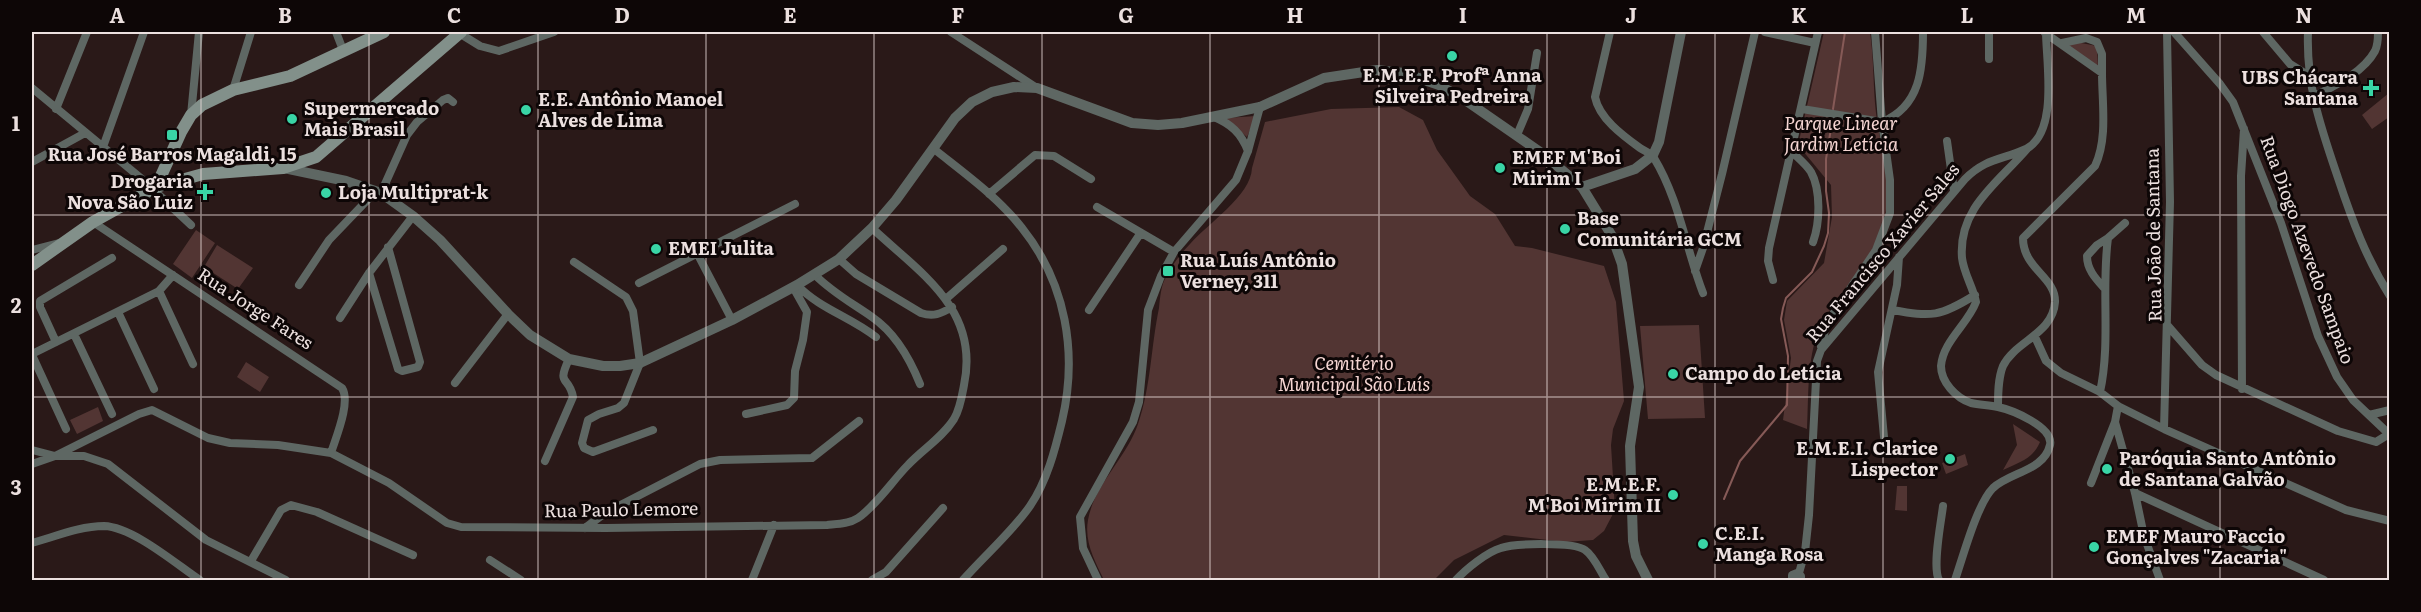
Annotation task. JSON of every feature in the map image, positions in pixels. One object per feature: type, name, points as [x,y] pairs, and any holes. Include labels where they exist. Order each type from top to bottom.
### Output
[{"type":"main road","points":[[154,188],[191,116],[202,105],[233,90],[290,76],[384,32]]},
{"type":"main road","points":[[32,265],[93,222],[154,188],[203,174],[283,168],[316,157],[460,32]]},
{"type":"main road","points":[[165,169],[176,181]]},
{"type":"street","points":[[56,109],[87,32]]},
{"type":"street","points":[[191,116],[199,32]]},
{"type":"street","points":[[233,90],[250,32]]},
{"type":"street","points":[[336,32],[343,50]]},
{"type":"street","points":[[460,32],[480,46],[499,51],[554,32]]},
{"type":"street","points":[[951,32],[1037,88],[1132,123],[1158,125],[1214,117],[1260,107],[1324,78],[1377,70],[1404,73],[1439,85],[1517,135],[1582,187],[1612,236],[1622,264],[1639,387],[1630,446],[1633,541],[1635,556],[1647,580]]},
{"type":"street","points":[[1610,32],[1595,97],[1597,106],[1601,114],[1632,142],[1653,156],[1673,201],[1703,293]]},
{"type":"street","points":[[1582,187],[1635,169],[1653,156],[1659,142],[1681,32]]},
{"type":"street","points":[[1694,271],[1703,248],[1720,183],[1755,32]]},
{"type":"street","points":[[1765,32],[1815,43]]},
{"type":"street","points":[[1773,280],[1768,261],[1769,248],[1818,32]]},
{"type":"street","points":[[1821,350],[1827,323],[1876,250],[1890,213],[1890,180],[1882,122],[1875,32]]},
{"type":"street","points":[[1802,110],[1882,122],[1891,119],[1902,110],[1918,85],[1923,63],[1923,32]]},
{"type":"street","points":[[1989,32],[1989,59]]},
{"type":"street","points":[[2045,32],[2102,73]]},
{"type":"street","points":[[1955,580],[1988,494],[2004,480],[2034,466],[2050,444],[2050,437],[2043,428],[1998,407],[1969,402],[1958,396],[1948,386],[1941,366],[1951,342],[1973,312],[1976,302],[1965,273],[1962,257],[1966,223],[1987,189],[2028,148],[2044,124],[2047,113],[2048,60],[2045,32]]},
{"type":"street","name":"Rua João de Santana","points":[[2167,32],[2170,202],[2168,326],[2202,365],[2242,388],[2338,432],[2376,442],[2389,434]]},
{"type":"street","points":[[2174,32],[2233,102],[2244,129],[2241,176],[2242,388]]},
{"type":"street","points":[[2263,32],[2290,64],[2309,76]]},
{"type":"street","points":[[2308,32],[2309,76],[2319,121],[2361,245],[2390,296]]},
{"type":"street","points":[[2313,97],[2342,81],[2369,59],[2377,49],[2378,32]]},
{"type":"street","points":[[103,147],[141,33]]},
{"type":"street","points":[[1998,407],[2000,378],[2004,365],[2012,354],[2035,337],[2054,308],[2054,295],[2050,286],[2027,260],[2023,249],[2023,238],[2095,166],[2099,157],[2103,132],[2102,54],[2097,42],[2086,38],[2062,43]]},
{"type":"street","points":[[1517,135],[1528,110],[1537,53]]},
{"type":"street","points":[[283,168],[324,175],[379,192],[413,216],[440,240],[530,335],[569,359],[603,366],[640,363],[732,320],[815,275],[839,259],[872,228],[934,149],[955,118],[972,102],[992,92],[1014,87],[1037,88]]},
{"type":"street","points":[[32,88],[154,188],[191,225]]},
{"type":"street","points":[[299,285],[329,240],[379,192],[412,128],[443,100],[448,98],[453,102]]},
{"type":"street","points":[[1098,580],[1083,548],[1080,517],[1133,422],[1139,402],[1148,310],[1174,252],[1236,180],[1248,151],[1260,107]]},
{"type":"street","points":[[1214,117],[1234,129],[1241,136],[1248,151]]},
{"type":"street","name":"Rua Diogo Azevedo Sampaio","points":[[2244,129],[2281,223],[2318,336],[2337,377],[2353,400],[2389,434]]},
{"type":"street","points":[[32,162],[85,133]]},
{"type":"street","points":[[1947,141],[1954,191]]},
{"type":"street","name":"Rua Francisco Xavier Sales","points":[[1800,577],[1809,515],[1817,362],[1821,350],[1973,171],[1982,165],[2028,148]]},
{"type":"street","points":[[934,149],[990,194],[1022,227],[1042,257],[1057,289],[1069,344],[1068,394],[1055,452],[1042,483],[1030,506],[963,580]]},
{"type":"street","points":[[1791,151],[1809,169],[1815,186],[1818,210],[1813,242]]},
{"type":"street","points":[[990,194],[1035,155],[1054,156],[1091,179]]},
{"type":"street","points":[[316,157],[317,167],[324,175]]},
{"type":"street","points":[[639,283],[795,204]]},
{"type":"street","points":[[1097,207],[1174,252]]},
{"type":"street","points":[[340,318],[369,273],[413,216]]},
{"type":"street","name":"Rua Jorge Fares","points":[[93,222],[342,388],[344,405],[331,453]]},
{"type":"street","points":[[2105,289],[2091,272],[2087,264],[2087,256],[2125,223]]},
{"type":"street","name":"Rua Paulo Lemore","points":[[55,456],[139,414],[152,410],[208,438],[230,443],[278,445],[331,453],[389,483],[447,523],[461,527],[585,529],[827,525],[846,522],[857,518],[912,460],[947,429],[956,417],[967,372],[962,328],[947,298],[872,228]]},
{"type":"street","points":[[1089,310],[1140,234]]},
{"type":"street","points":[[2100,392],[2104,358],[2108,238]]},
{"type":"street","points":[[32,250],[66,242]]},
{"type":"street","points":[[369,273],[398,369],[402,371],[418,367],[420,362],[388,248]]},
{"type":"street","points":[[947,298],[1003,249]]},
{"type":"street","points":[[698,255],[732,320]]},
{"type":"street","points":[[56,342],[40,307],[40,301],[112,258]]},
{"type":"street","points":[[1884,437],[1880,414],[1878,372],[1892,310],[1899,258]]},
{"type":"street","points":[[839,259],[856,274],[921,313],[929,316],[937,315],[952,307]]},
{"type":"street","points":[[574,262],[626,297],[633,311],[640,363],[624,403],[618,408],[588,420],[582,443],[584,448],[593,452],[653,430]]},
{"type":"street","points":[[66,429],[32,355],[159,291],[173,275]]},
{"type":"street","points":[[815,275],[836,295],[883,326],[906,355],[920,384]]},
{"type":"street","points":[[795,286],[813,300],[864,327],[876,337]]},
{"type":"street","points":[[746,414],[787,405],[794,398],[795,371],[807,312],[795,286]]},
{"type":"street","points":[[159,291],[193,364]]},
{"type":"street","points":[[1892,310],[1933,316],[1954,308],[1975,295]]},
{"type":"street","points":[[118,312],[153,388]]},
{"type":"street","points":[[454,383],[508,314]]},
{"type":"street","points":[[2164,429],[2168,326]]},
{"type":"street","points":[[74,334],[112,414]]},
{"type":"street","points":[[2035,337],[2046,361],[2061,373],[2100,392],[2118,406],[2164,429],[2346,510],[2390,521]]},
{"type":"street","points":[[545,461],[573,397],[572,390],[563,381],[562,376],[569,359]]},
{"type":"street","points":[[2091,483],[2115,422],[2118,406]]},
{"type":"street","points":[[2369,415],[2390,410]]},
{"type":"street","points":[[585,529],[605,513],[700,464],[720,460],[812,458],[859,421]]},
{"type":"street","points":[[2115,422],[2135,493],[2144,536],[2160,580]]},
{"type":"street","points":[[32,450],[55,456],[84,456],[108,464],[206,540],[286,580]]},
{"type":"street","points":[[32,464],[55,456]]},
{"type":"street","points":[[2135,493],[2313,578],[2324,580]]},
{"type":"street","points":[[251,561],[281,510],[291,505],[316,512],[413,555]]},
{"type":"street","points":[[1939,580],[1936,577],[1943,506]]},
{"type":"street","points":[[872,580],[886,573],[943,508]]},
{"type":"street","points":[[752,580],[774,525]]},
{"type":"street","points":[[32,543],[93,528],[115,528],[136,538],[200,580]]},
{"type":"street","points":[[1456,580],[1502,547],[1547,545],[1582,548],[1589,554],[1606,580]]},
{"type":"street","points":[[490,560],[520,580]]},
{"type":"street","points":[[1792,580],[1792,575],[1800,577]]},
{"type":"green space","name":"Parque Linear Jardim Letícia","points":[[1824,32],[1870,32],[1876,113],[1886,172],[1887,201],[1885,216],[1876,242],[1862,266],[1830,310],[1818,334],[1809,374],[1807,429],[1783,420],[1791,358],[1784,320],[1787,301],[1824,263],[1832,217],[1831,185],[1798,145]]},
{"type":"green space","points":[[2076,42],[2097,46],[2098,68],[2067,45]]},
{"type":"green space","points":[[2389,93],[2389,117],[2372,129],[2362,115]]},
{"type":"green space","name":"Cemitério Municipal São Luís","points":[[1399,107],[1423,120],[1437,150],[1470,196],[1495,214],[1515,246],[1604,266],[1616,302],[1624,401],[1613,429],[1611,445],[1615,510],[1604,531],[1593,540],[1565,542],[1504,535],[1454,560],[1434,580],[1104,580],[1089,544],[1088,520],[1097,495],[1138,424],[1148,381],[1162,288],[1171,268],[1198,236],[1227,209],[1244,189],[1250,178],[1265,122],[1331,109]]},
{"type":"green space","points":[[1256,116],[1247,137],[1225,118]]},
{"type":"green space","points":[[196,230],[215,243],[192,278],[173,264]]},
{"type":"green space","points":[[217,245],[253,268],[238,289],[204,267]]},
{"type":"green space","name":"Campo do Letícia","points":[[1699,325],[1705,418],[1648,419],[1640,326]]},
{"type":"green space","points":[[246,362],[269,377],[260,392],[237,377]]},
{"type":"green space","points":[[98,407],[103,421],[77,434],[70,420]]},
{"type":"green space","points":[[2013,424],[2040,442],[2029,456],[2003,470],[2017,445]]},
{"type":"green space","points":[[1965,454],[1968,465],[1946,474],[1942,463]]},
{"type":"green space","points":[[1897,486],[1907,486],[1907,511],[1895,510]]},
{"type":"waterway","points":[[1833,109],[1845,32]]},
{"type":"waterway","points":[[1724,499],[1740,461],[1787,405],[1788,356],[1781,319],[1786,298],[1812,272],[1828,233],[1826,159],[1832,122]]},
{"type":"place","name":"E.M.E.F. Profª Anna Silveira Pedreira","points":[[1452,56]]},
{"type":"place","name":"UBS Chácara Santana","points":[[2371,88]]},
{"type":"place","name":"E.E. Antônio Manoel Alves de Lima","points":[[526,110]]},
{"type":"place","name":"Supermercado Mais Brasil","points":[[292,119]]},
{"type":"place","name":"Rua José Barros Magaldi, 15","points":[[172,135]]},
{"type":"place","name":"EMEF M'Boi Mirim I","points":[[1500,168]]},
{"type":"place","name":"Drogaria Nova São Luiz","points":[[205,192]]},
{"type":"place","name":"Loja Multiprat-k","points":[[326,193]]},
{"type":"place","name":"Base Comunitária GCM","points":[[1565,229]]},
{"type":"place","name":"EMEI Julita","points":[[656,249]]},
{"type":"place","name":"Rua Luís Antônio Verney, 311","points":[[1168,271]]},
{"type":"place","name":"Campo do Letícia","points":[[1673,374]]},
{"type":"place","name":"E.M.E.I. Clarice Lispector","points":[[1950,459]]},
{"type":"place","name":"Paróquia Santo Antônio de Santana Galvão","points":[[2107,469]]},
{"type":"place","name":"E.M.E.F. M'Boi Mirim II","points":[[1673,495]]},
{"type":"place","name":"C.E.I. Manga Rosa","points":[[1703,544]]},
{"type":"place","name":"EMEF Mauro Faccio Gonçalves \"Zacaria\"","points":[[2094,547]]}]
